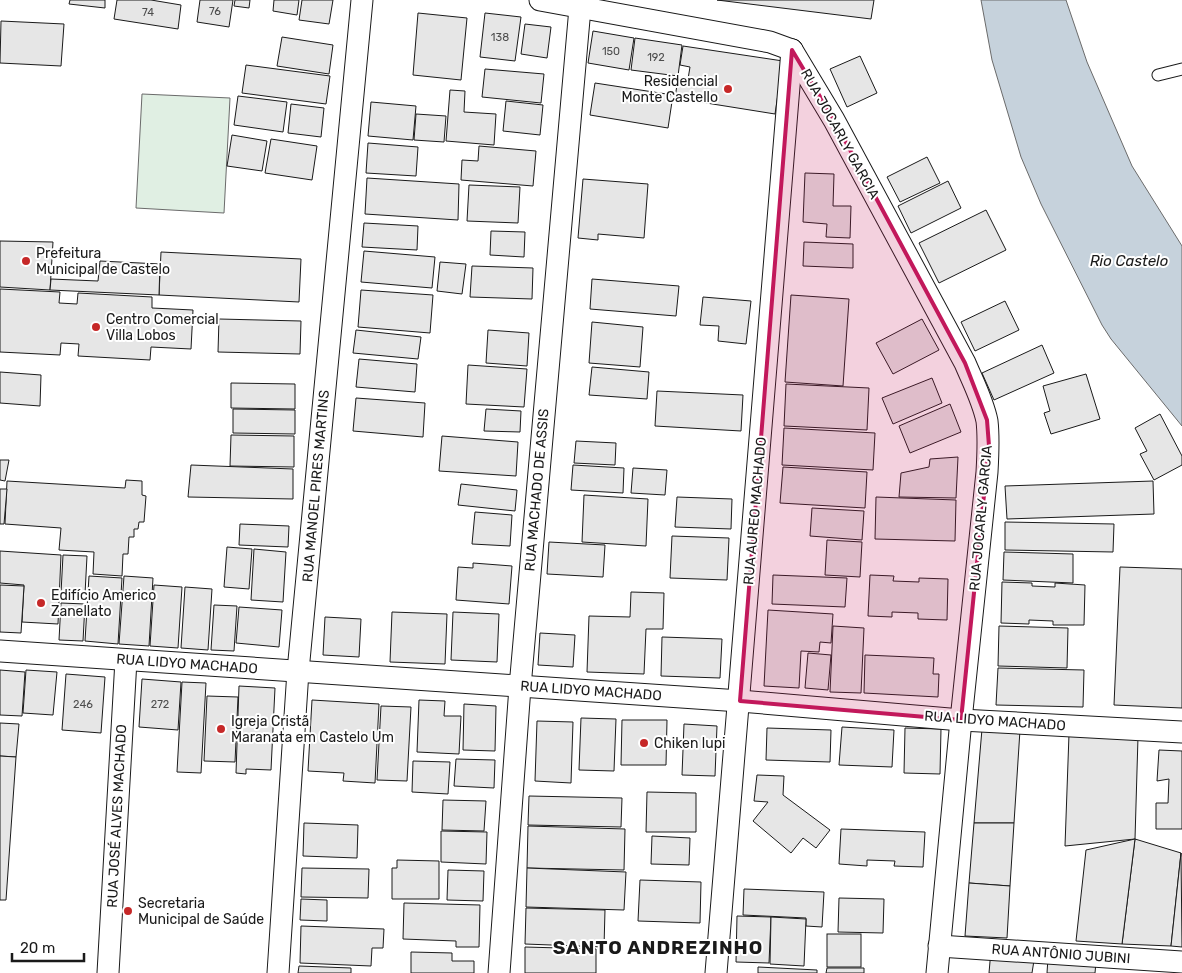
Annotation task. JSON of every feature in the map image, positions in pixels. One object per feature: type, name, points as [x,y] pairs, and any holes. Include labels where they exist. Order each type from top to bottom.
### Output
[{"type":"street","name":"RUA MANOEL PIRES MARTINS","points":[[278,973],[298,671],[362,0]]},
{"type":"street","points":[[540,0],[770,42],[792,50]]},
{"type":"street","name":"RUA MACHADO DE ASSIS","points":[[500,973],[520,687],[580,8]]},
{"type":"street","name":"RUA AUREO MACHADO","points":[[716,973],[740,701],[792,50]]},
{"type":"street","name":"RUA JOCARLY GARCIA","points":[[792,50],[834,120],[966,363],[987,420],[989,446],[987,472],[960,720],[937,973]]},
{"type":"street","name":"RUA LIDYO MACHADO","points":[[0,651],[740,701],[960,720],[1182,732]]},
{"type":"street","name":"RUA JOSÉ ALVES MACHADO","points":[[108,973],[126,660]]},
{"type":"street","name":"RUA ANTÔNIO JUBINI","points":[[939,946],[1182,962]]},
{"type":"lane","points":[[1158,75],[1182,69]]},
{"type":"highlighted area","points":[[792,50],[834,120],[965,363],[987,420],[989,446],[961,720],[740,701]]},
{"type":"green space","points":[[142,94],[230,98],[224,213],[136,208]]},
{"type":"water","name":"Rio Castelo","points":[[981,0],[1066,0],[1087,62],[1132,166],[1182,246],[1182,426],[1111,339],[1102,325],[1041,204],[1021,157],[992,60]]},
{"type":"building","points":[[70,0],[105,0],[105,8],[69,4]]},
{"type":"building","points":[[117,0],[151,0],[181,5],[178,29],[114,19]]},
{"type":"building","points":[[200,0],[233,0],[229,27],[197,22]]},
{"type":"building","points":[[235,0],[250,0],[249,8],[234,6]]},
{"type":"building","points":[[274,0],[299,0],[297,15],[273,11]]},
{"type":"building","points":[[302,0],[333,0],[329,24],[299,20]]},
{"type":"building","points":[[717,0],[874,0],[871,19]]},
{"type":"building","points":[[418,13],[467,18],[461,80],[413,75]]},
{"type":"building","points":[[485,13],[521,17],[515,61],[480,57]]},
{"type":"building","points":[[1,21],[64,24],[61,66],[0,63]]},
{"type":"building","points":[[525,24],[551,27],[547,58],[521,54]]},
{"type":"building","points":[[593,31],[634,38],[629,70],[588,63]]},
{"type":"building","points":[[282,37],[333,45],[329,74],[277,66]]},
{"type":"building","points":[[635,38],[682,45],[678,76],[631,70]]},
{"type":"building","name":"Residencial Monte Castello","points":[[683,46],[783,61],[775,114],[675,98],[678,78],[688,79],[690,67],[680,65]]},
{"type":"building","points":[[860,56],[877,93],[847,107],[830,69]]},
{"type":"building","points":[[246,65],[330,76],[326,104],[242,93]]},
{"type":"building","points":[[485,69],[544,74],[541,103],[482,97]]},
{"type":"building","points":[[595,83],[673,95],[668,128],[590,115]]},
{"type":"building","points":[[450,90],[465,91],[464,112],[496,114],[494,145],[446,141]]},
{"type":"building","points":[[238,96],[287,102],[283,132],[234,125]]},
{"type":"building","points":[[506,101],[543,105],[540,135],[503,131]]},
{"type":"building","points":[[371,102],[416,106],[413,140],[368,136]]},
{"type":"building","points":[[291,104],[324,108],[321,137],[288,133]]},
{"type":"building","points":[[416,114],[446,116],[444,142],[414,140]]},
{"type":"building","points":[[232,135],[267,141],[262,171],[227,166]]},
{"type":"building","points":[[271,139],[317,146],[312,180],[265,173]]},
{"type":"building","points":[[368,143],[418,147],[416,176],[366,173]]},
{"type":"building","points":[[479,146],[536,151],[533,186],[461,180],[462,160],[478,161]]},
{"type":"building","points":[[927,157],[940,183],[900,202],[887,177]]},
{"type":"building","points":[[805,173],[834,174],[833,206],[851,206],[850,238],[826,237],[827,224],[803,222]]},
{"type":"building","points":[[367,178],[459,184],[458,220],[365,214]]},
{"type":"building","points":[[583,179],[648,184],[644,238],[598,234],[598,240],[578,238]]},
{"type":"building","points":[[948,181],[961,208],[911,233],[898,206]]},
{"type":"building","points":[[469,185],[520,187],[518,223],[467,221]]},
{"type":"building","points":[[986,210],[1006,250],[939,283],[919,243]]},
{"type":"building","points":[[364,223],[418,226],[417,250],[362,247]]},
{"type":"building","points":[[491,231],[525,232],[524,257],[490,255]]},
{"type":"building","name":"Prefeitura Municipal de Castelo","points":[[0,241],[53,242],[50,290],[0,287]]},
{"type":"building","points":[[804,242],[853,244],[853,268],[803,266]]},
{"type":"building","points":[[364,251],[435,257],[432,288],[361,282]]},
{"type":"building","points":[[161,252],[301,259],[299,302],[159,295]]},
{"type":"building","points":[[100,261],[160,264],[159,295],[50,290],[51,279],[98,281]]},
{"type":"building","points":[[440,262],[466,264],[462,294],[437,291]]},
{"type":"building","points":[[472,266],[533,268],[532,299],[470,297]]},
{"type":"building","points":[[592,279],[679,286],[676,316],[590,309]]},
{"type":"building","name":"Centro Comercial Villa Lobos","points":[[0,289],[60,292],[59,303],[77,304],[78,293],[152,297],[152,308],[193,310],[191,349],[151,347],[150,360],[78,356],[79,344],[61,343],[60,355],[0,352]]},
{"type":"building","points":[[361,290],[433,295],[430,333],[358,327]]},
{"type":"building","points":[[791,295],[849,299],[843,386],[785,382]]},
{"type":"building","points":[[703,297],[751,301],[746,344],[718,341],[719,326],[700,325]]},
{"type":"building","points":[[1005,301],[1019,330],[975,351],[961,322]]},
{"type":"building","points":[[219,319],[301,321],[300,354],[218,352]]},
{"type":"building","points":[[922,319],[939,350],[893,374],[876,343]]},
{"type":"building","points":[[592,322],[643,327],[640,367],[589,363]]},
{"type":"building","points":[[356,330],[421,337],[418,359],[353,353]]},
{"type":"building","points":[[488,330],[529,333],[527,366],[486,363]]},
{"type":"building","points":[[1042,345],[1054,373],[994,400],[982,373]]},
{"type":"building","points":[[359,359],[417,364],[415,392],[356,387]]},
{"type":"building","points":[[468,365],[527,369],[524,407],[466,404]]},
{"type":"building","points":[[592,367],[649,372],[647,399],[589,395]]},
{"type":"building","points":[[0,372],[41,375],[40,406],[0,403]]},
{"type":"building","points":[[1086,374],[1100,419],[1051,434],[1044,413],[1050,411],[1043,386]]},
{"type":"building","points":[[932,378],[942,403],[893,424],[882,398]]},
{"type":"building","points":[[231,383],[295,384],[295,409],[231,408]]},
{"type":"building","points":[[786,384],[869,388],[867,430],[784,426]]},
{"type":"building","points":[[657,391],[743,395],[741,431],[655,426]]},
{"type":"building","points":[[356,398],[425,403],[423,437],[353,431]]},
{"type":"building","points":[[950,404],[961,432],[910,453],[899,426]]},
{"type":"building","points":[[233,409],[295,410],[295,434],[233,433]]},
{"type":"building","points":[[486,409],[521,411],[520,432],[484,431]]},
{"type":"building","points":[[1160,414],[1182,456],[1182,465],[1154,480],[1140,454],[1147,451],[1135,428]]},
{"type":"building","points":[[784,428],[875,433],[873,470],[782,465]]},
{"type":"building","points":[[231,435],[294,436],[294,467],[230,466]]},
{"type":"building","points":[[442,436],[518,442],[516,476],[439,471]]},
{"type":"building","points":[[576,441],[616,443],[615,465],[574,463]]},
{"type":"building","points":[[958,457],[956,498],[899,497],[901,473],[929,467],[930,459]]},
{"type":"building","points":[[0,460],[9,460],[5,481],[0,480]]},
{"type":"building","points":[[191,465],[293,469],[293,499],[188,497]]},
{"type":"building","points":[[573,465],[624,468],[623,493],[571,490]]},
{"type":"building","points":[[783,467],[867,472],[865,508],[780,503]]},
{"type":"building","points":[[633,468],[667,470],[665,495],[631,493]]},
{"type":"building","points":[[126,480],[142,481],[142,495],[146,496],[144,522],[139,522],[138,529],[134,529],[134,537],[129,537],[128,554],[123,554],[122,576],[93,574],[94,552],[59,550],[61,528],[5,524],[7,481],[125,488]]},
{"type":"building","points":[[1153,481],[1154,514],[1007,519],[1005,486]]},
{"type":"building","points":[[461,484],[517,490],[515,511],[458,505]]},
{"type":"building","points":[[0,489],[7,489],[4,524],[0,524]]},
{"type":"building","points":[[584,495],[648,499],[646,546],[582,542]]},
{"type":"building","points":[[677,497],[732,499],[731,529],[675,527]]},
{"type":"building","points":[[876,497],[956,500],[955,541],[875,539]]},
{"type":"building","points":[[812,508],[864,511],[862,540],[810,536]]},
{"type":"building","points":[[475,512],[512,515],[510,546],[472,544]]},
{"type":"building","points":[[1005,522],[1114,524],[1113,552],[1005,550]]},
{"type":"building","points":[[240,524],[289,526],[288,547],[239,545]]},
{"type":"building","points":[[672,536],[729,538],[727,580],[670,578]]},
{"type":"building","points":[[827,540],[862,542],[860,577],[825,575]]},
{"type":"building","points":[[549,542],[605,545],[603,577],[547,574]]},
{"type":"building","points":[[227,547],[252,549],[249,589],[224,587]]},
{"type":"building","points":[[254,549],[286,552],[283,602],[251,600]]},
{"type":"building","name":"Edifício Americo Zanellato","points":[[0,551],[61,555],[58,624],[22,622],[24,585],[0,583]]},
{"type":"building","points":[[1004,552],[1073,554],[1073,583],[1003,580]]},
{"type":"building","points":[[63,555],[87,556],[85,594],[61,593]]},
{"type":"building","points":[[473,563],[512,566],[509,604],[456,600],[458,567],[473,568]]},
{"type":"building","points":[[1120,567],[1182,569],[1182,708],[1114,705]]},
{"type":"building","points":[[773,575],[847,578],[845,607],[772,604]]},
{"type":"building","points":[[870,575],[894,576],[893,581],[919,582],[919,578],[948,579],[947,620],[918,619],[918,613],[892,612],[892,617],[868,616]]},
{"type":"building","points":[[89,576],[122,578],[118,644],[85,641]]},
{"type":"building","points":[[124,576],[153,578],[149,646],[119,644]]},
{"type":"building","points":[[1002,582],[1032,583],[1032,586],[1055,587],[1055,583],[1085,585],[1084,625],[1053,625],[1053,621],[1029,620],[1029,624],[1001,623]]},
{"type":"building","points":[[0,585],[24,586],[21,633],[0,632]]},
{"type":"building","points":[[154,585],[182,587],[178,648],[150,646]]},
{"type":"building","points":[[185,587],[212,589],[208,650],[181,648]]},
{"type":"building","points":[[631,592],[664,593],[663,629],[646,629],[644,674],[587,672],[589,616],[630,617]]},
{"type":"building","points":[[61,603],[85,604],[83,641],[59,640]]},
{"type":"building","points":[[214,605],[237,606],[234,651],[211,650]]},
{"type":"building","points":[[239,607],[282,610],[279,647],[236,643]]},
{"type":"building","points":[[768,610],[833,614],[831,643],[820,642],[819,652],[801,651],[799,688],[764,686]]},
{"type":"building","points":[[392,612],[447,614],[445,664],[390,662]]},
{"type":"building","points":[[453,612],[499,614],[497,662],[451,660]]},
{"type":"building","points":[[325,617],[361,619],[359,657],[323,655]]},
{"type":"building","points":[[833,626],[864,628],[861,693],[830,692]]},
{"type":"building","points":[[999,626],[1068,628],[1067,668],[998,666]]},
{"type":"building","points":[[540,633],[575,635],[573,667],[538,665]]},
{"type":"building","points":[[662,637],[722,639],[720,678],[661,676]]},
{"type":"building","points":[[808,653],[831,655],[828,690],[805,688]]},
{"type":"building","points":[[865,655],[934,658],[933,674],[939,674],[938,697],[864,693]]},
{"type":"building","points":[[998,668],[1084,670],[1083,707],[996,705]]},
{"type":"building","points":[[0,670],[25,672],[22,716],[0,715]]},
{"type":"building","points":[[26,670],[57,672],[53,715],[23,713]]},
{"type":"building","points":[[66,674],[105,677],[101,733],[62,730]]},
{"type":"building","points":[[142,679],[181,682],[178,730],[139,727]]},
{"type":"building","points":[[182,682],[206,683],[201,773],[177,772]]},
{"type":"building","points":[[239,686],[275,688],[271,770],[246,769],[246,774],[236,773]]},
{"type":"building","name":"Igreja Cristã Maranata em Castelo Um","points":[[207,696],[238,697],[235,762],[204,761]]},
{"type":"building","points":[[312,700],[379,704],[375,783],[343,781],[344,773],[308,771]]},
{"type":"building","points":[[419,700],[445,701],[444,716],[461,716],[459,754],[417,752]]},
{"type":"building","points":[[464,704],[496,706],[495,751],[463,750]]},
{"type":"building","points":[[381,706],[411,707],[407,781],[377,780]]},
{"type":"building","points":[[581,718],[616,719],[614,771],[579,770]]},
{"type":"building","name":"Chiken lupi","points":[[622,720],[667,720],[666,765],[621,765]]},
{"type":"building","points":[[537,721],[573,722],[571,783],[535,781]]},
{"type":"building","points":[[0,723],[19,724],[16,757],[0,756]]},
{"type":"building","points":[[684,724],[717,726],[715,776],[682,775]]},
{"type":"building","points":[[842,727],[894,730],[892,767],[839,765]]},
{"type":"building","points":[[767,728],[831,730],[830,762],[766,760]]},
{"type":"building","points":[[905,728],[941,729],[940,774],[904,773]]},
{"type":"building","points":[[982,729],[1020,730],[1014,823],[974,823]]},
{"type":"building","points":[[1069,734],[1138,737],[1135,839],[1065,846]]},
{"type":"building","points":[[1159,750],[1182,751],[1182,829],[1156,829],[1156,803],[1168,803],[1169,779],[1157,781]]},
{"type":"building","points":[[0,756],[16,757],[6,900],[0,900]]},
{"type":"building","points":[[456,759],[495,760],[494,788],[454,786]]},
{"type":"building","points":[[413,761],[450,762],[448,794],[412,792]]},
{"type":"building","points":[[757,775],[784,776],[783,795],[830,830],[816,848],[803,838],[791,853],[753,821],[768,802],[754,801]]},
{"type":"building","points":[[647,792],[696,793],[696,832],[646,832]]},
{"type":"building","points":[[529,796],[622,798],[621,827],[528,825]]},
{"type":"building","points":[[443,800],[486,801],[484,831],[442,830]]},
{"type":"building","points":[[304,823],[358,825],[357,858],[303,856]]},
{"type":"building","points":[[974,823],[1014,823],[1010,886],[969,883]]},
{"type":"building","points":[[528,826],[625,829],[624,870],[527,868]]},
{"type":"building","points":[[841,829],[925,832],[923,867],[894,866],[895,861],[867,860],[867,866],[839,864]]},
{"type":"building","points":[[441,831],[487,832],[486,864],[441,862]]},
{"type":"building","points":[[652,836],[690,838],[689,865],[651,864]]},
{"type":"building","points":[[1135,839],[1181,853],[1171,946],[1122,944]]},
{"type":"building","points":[[1135,839],[1122,944],[1076,941],[1086,850]]},
{"type":"building","points":[[1181,853],[1182,947],[1171,946]]},
{"type":"building","points":[[397,860],[439,861],[439,899],[392,899],[392,868],[397,868]]},
{"type":"building","points":[[302,868],[369,869],[368,898],[301,897]]},
{"type":"building","points":[[527,868],[626,872],[624,910],[526,907]]},
{"type":"building","points":[[448,870],[484,871],[483,901],[447,900]]},
{"type":"building","points":[[640,880],[701,882],[700,923],[638,921]]},
{"type":"building","points":[[969,883],[1010,886],[1007,938],[965,936]]},
{"type":"building","points":[[744,889],[824,892],[822,927],[806,926],[806,918],[743,915]]},
{"type":"building","points":[[839,898],[884,899],[883,933],[838,932]]},
{"type":"building","points":[[301,899],[327,900],[327,921],[300,920]]},
{"type":"building","points":[[404,903],[480,905],[479,947],[456,947],[456,941],[403,939]]},
{"type":"building","points":[[526,908],[605,910],[604,947],[525,944]]},
{"type":"building","points":[[737,916],[771,917],[769,963],[736,962]]},
{"type":"building","points":[[771,917],[806,919],[804,966],[770,964]]},
{"type":"building","points":[[301,926],[384,929],[383,948],[372,948],[371,966],[300,963]]},
{"type":"building","points":[[827,934],[861,934],[861,967],[827,967]]},
{"type":"building","points":[[525,947],[596,949],[596,973],[525,973]]},
{"type":"building","points":[[991,950],[1035,954],[1032,973],[989,973]]},
{"type":"building","points":[[411,952],[452,953],[452,961],[474,961],[474,973],[411,973]]},
{"type":"building","points":[[1048,958],[1096,962],[1095,973],[1047,973]]},
{"type":"building","points":[[299,966],[351,968],[351,973],[298,973]]},
{"type":"building","points":[[758,967],[817,970],[817,973],[758,973]]},
{"type":"building","points":[[827,968],[864,968],[864,973],[826,973]]},
{"type":"place","name":"Residencial Monte Castello","points":[[728,89]]},
{"type":"place","name":"Prefeitura Municipal de Castelo","points":[[26,261]]},
{"type":"place","name":"Centro Comercial Villa Lobos","points":[[96,327]]},
{"type":"place","name":"Edifício Americo Zanellato","points":[[41,603]]},
{"type":"place","name":"Igreja Cristã Maranata em Castelo Um","points":[[221,729]]},
{"type":"place","name":"Chiken lupi","points":[[644,743]]},
{"type":"place","name":"Secretaria Municipal de Saúde","points":[[128,911]]},
{"type":"district","name":"SANTO ANDREZINHO","points":[[658,947]]}]
